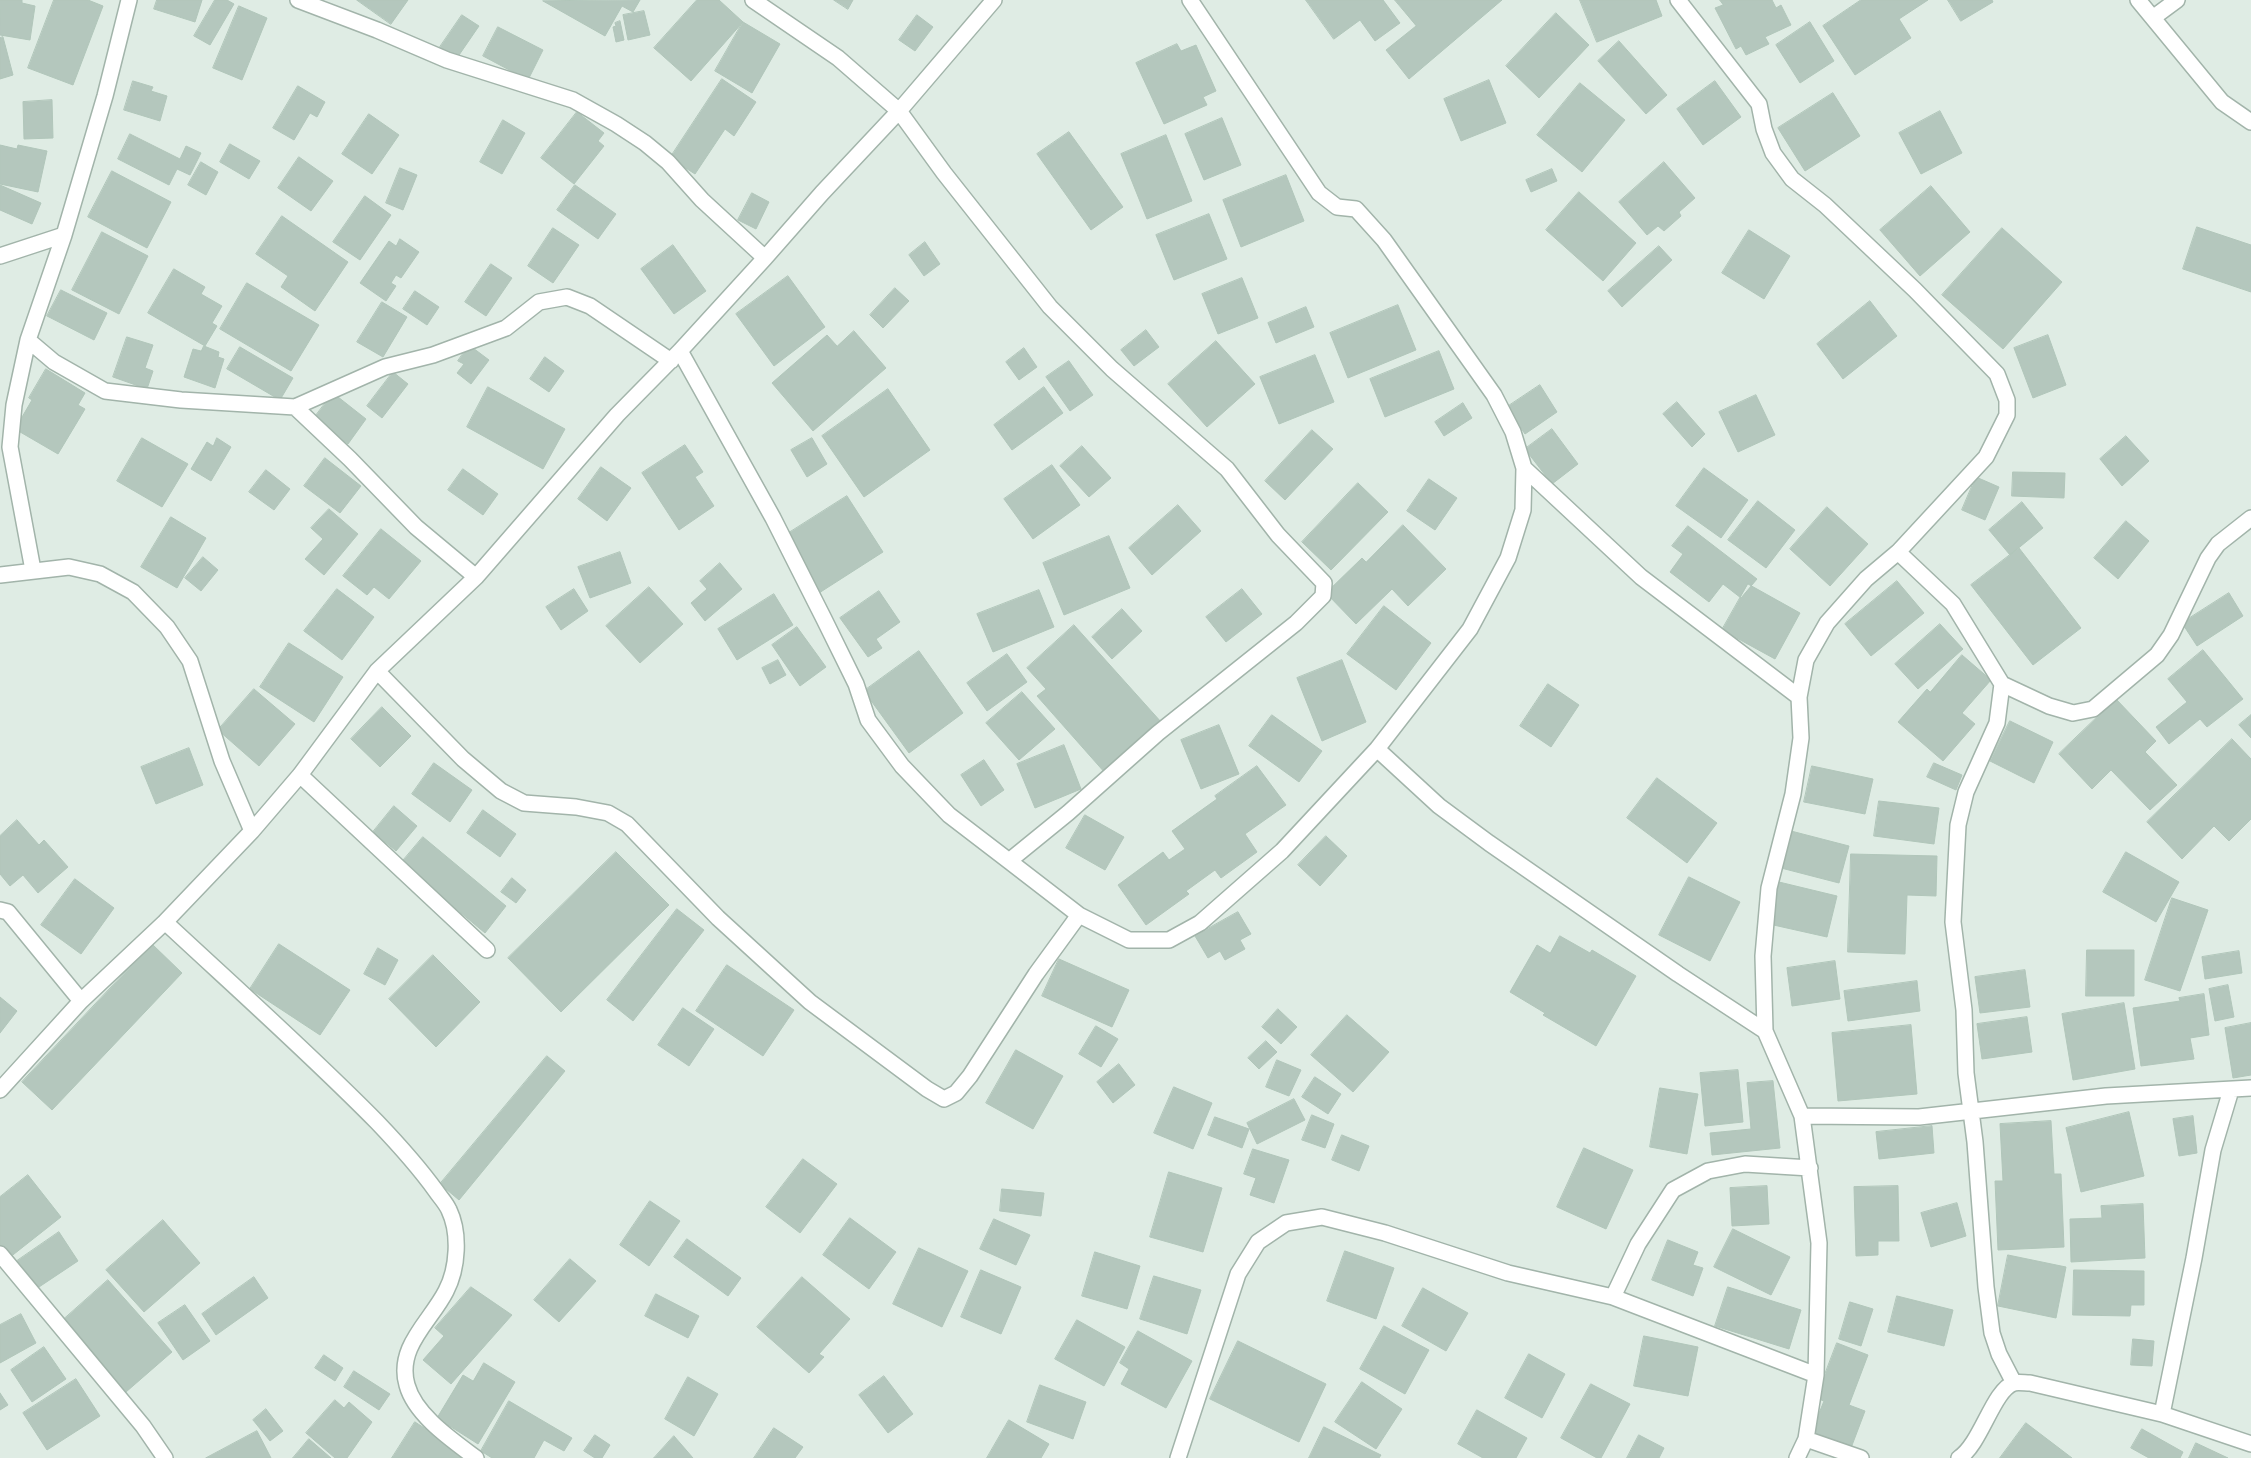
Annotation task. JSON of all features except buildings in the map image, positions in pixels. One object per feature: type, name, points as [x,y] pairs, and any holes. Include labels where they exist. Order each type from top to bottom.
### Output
[{"type":"street","points":[[33,570],[10,447],[14,405],[28,340],[64,235],[105,96],[129,0]]},
{"type":"street","points":[[298,0],[377,30],[446,60],[573,100],[645,143],[668,162],[702,200],[765,258]]},
{"type":"street","points":[[753,0],[838,58],[899,111],[944,173],[1050,307],[1112,369],[1227,469],[1278,535],[1324,583],[1323,596],[1296,623],[1158,733],[1068,813],[1009,861]]},
{"type":"street","points":[[0,1090],[81,1001],[165,922],[252,831],[300,775],[378,671],[476,577],[617,415],[675,356],[899,111],[994,0]]},
{"type":"street","points":[[28,340],[54,362],[105,391],[181,400],[295,407],[385,368],[433,355],[506,328],[539,302],[567,297],[590,306],[675,356],[773,518],[856,684],[868,720],[902,766],[949,815],[1078,915],[1129,940],[1169,940],[1200,923],[1282,851],[1377,749],[1470,629],[1504,566],[1523,510],[1524,468],[1513,432],[1494,395],[1432,307],[1364,216],[1356,209],[1337,207],[1319,193],[1190,0]]},
{"type":"street","points":[[1678,0],[1760,104],[1764,129],[1773,153],[1792,179],[1825,204],[1998,374],[2007,400],[2007,415],[1986,457],[1898,552],[1866,579],[1827,623],[1806,660],[1799,697],[1801,738],[1793,794],[1768,898],[1763,956],[1765,1031],[1802,1116],[1819,1243],[1816,1375],[1806,1439],[1797,1458]]},
{"type":"street","points":[[2138,0],[2154,17],[2194,70],[2222,102],[2251,122]]},
{"type":"street","points":[[2154,17],[2177,0]]},
{"type":"street","points":[[0,256],[64,235]]},
{"type":"street","points":[[295,407],[350,459],[416,527],[476,577]]},
{"type":"street","points":[[1524,468],[1642,577],[1799,697]]},
{"type":"street","points":[[1898,552],[1952,604],[2002,684],[2049,706],[2073,713],[2092,709],[2157,655],[2171,634],[2208,558],[2218,544],[2251,518]]},
{"type":"street","points":[[0,575],[69,567],[100,574],[133,592],[167,627],[190,661],[222,761],[252,831]]},
{"type":"street","points":[[378,671],[462,759],[501,791],[524,803],[576,807],[608,813],[627,824],[718,918],[810,1002],[926,1089],[944,1099],[956,1093],[970,1076],[1036,974],[1078,915]]},
{"type":"street","points":[[2002,684],[1997,723],[1966,792],[1957,834],[1953,922],[1964,1010],[1966,1073],[1975,1142],[1986,1287],[1992,1333],[1999,1354],[2014,1383]]},
{"type":"street","points":[[1377,749],[1439,806],[1489,843],[1678,974],[1765,1031]]},
{"type":"street","points":[[300,775],[487,950]]},
{"type":"street","points":[[0,910],[8,912],[81,1001]]},
{"type":"street","points":[[165,922],[352,1096],[415,1162],[449,1209],[455,1230],[456,1251],[453,1271],[447,1290],[410,1345],[405,1362],[407,1384],[412,1397],[431,1422],[476,1458]]},
{"type":"street","points":[[1802,1116],[1919,1117],[2106,1096],[2251,1088]]},
{"type":"street","points":[[2162,1414],[2194,1258],[2213,1150],[2231,1090]]},
{"type":"street","points":[[1613,1298],[1638,1244],[1673,1190],[1708,1171],[1745,1164],[1810,1168]]},
{"type":"street","points":[[1178,1458],[1238,1274],[1258,1242],[1286,1223],[1322,1217],[1385,1233],[1508,1273],[1613,1298],[1816,1375]]},
{"type":"street","points":[[0,1254],[143,1426],[165,1458]]},
{"type":"street","points":[[1959,1458],[1978,1435],[2004,1390],[2014,1383],[2030,1382],[2162,1414],[2251,1444]]},
{"type":"street","points":[[1806,1439],[1861,1458]]}]
